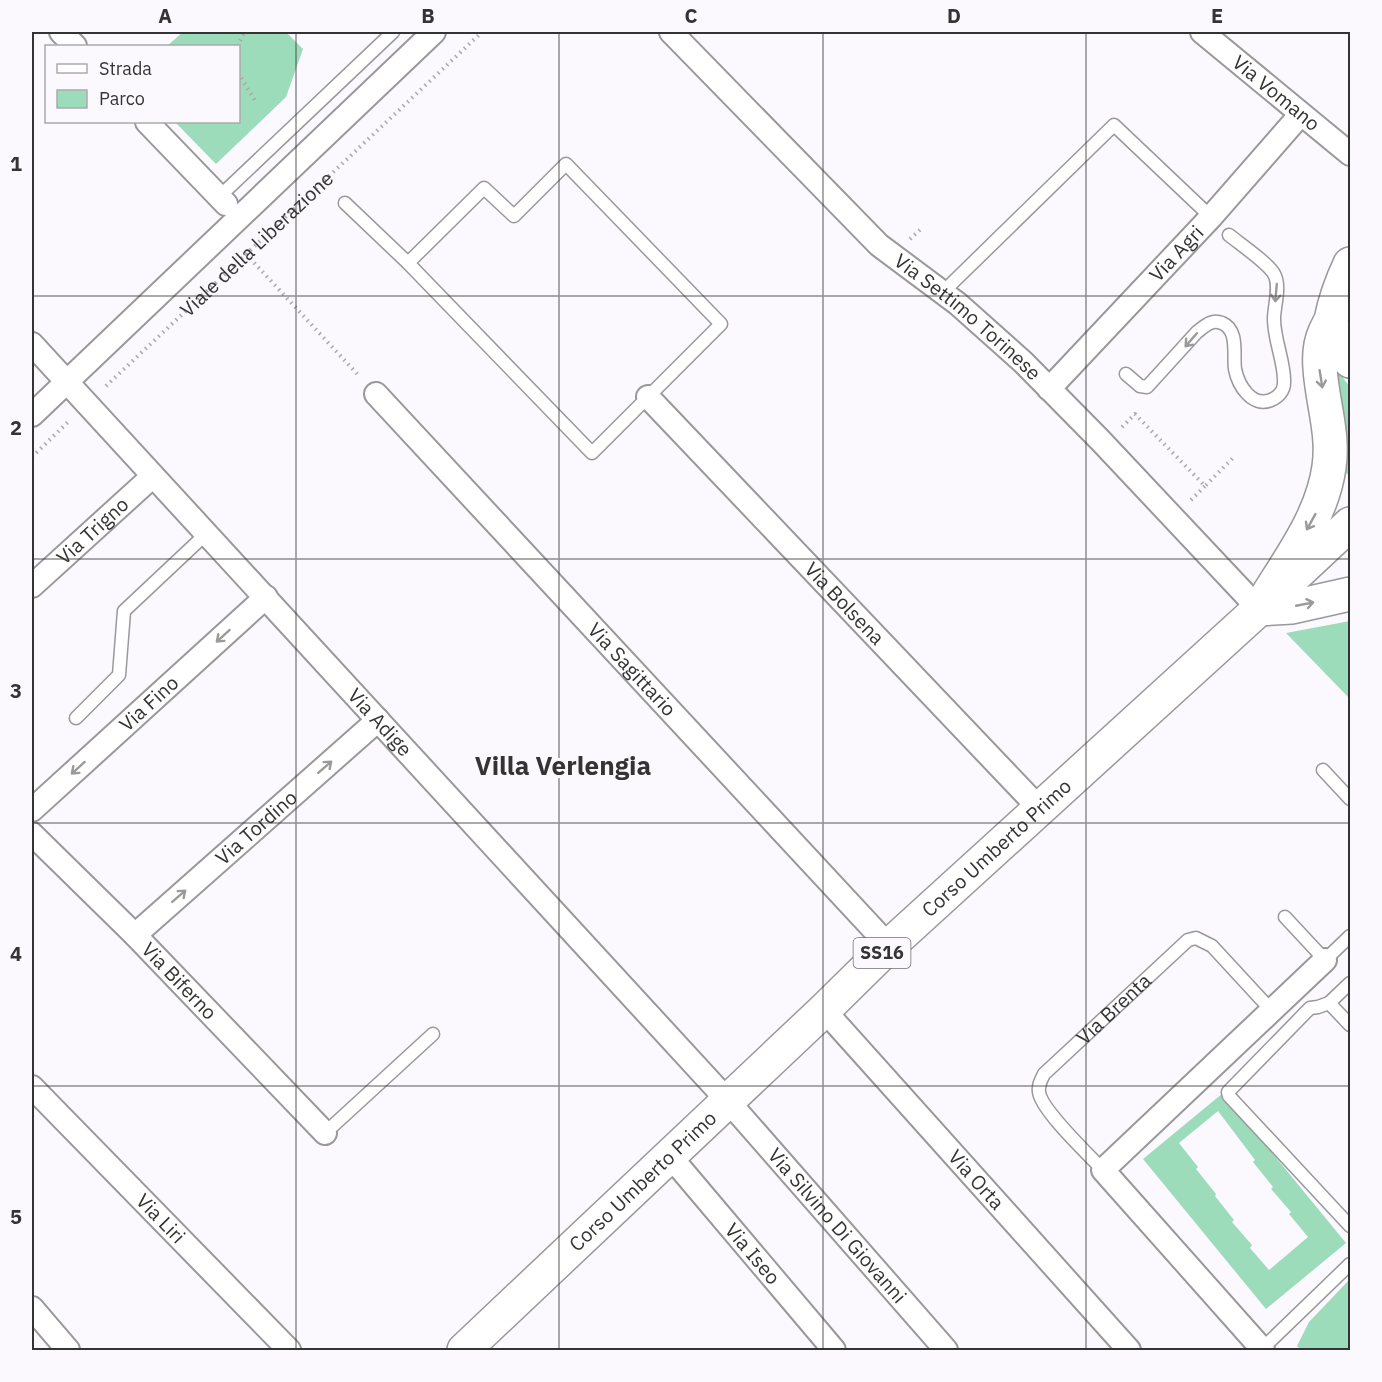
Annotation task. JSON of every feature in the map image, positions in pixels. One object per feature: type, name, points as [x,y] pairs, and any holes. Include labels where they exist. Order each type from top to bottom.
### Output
[{"type":"main road","points":[[1259,609],[1308,528],[1325,489],[1329,467],[1330,433],[1320,357],[1337,294],[1350,264]]},
{"type":"main road","points":[[1330,322],[1350,361]]},
{"type":"main road","name":"Corso Umberto Primo","points":[[464,1350],[889,946],[1350,524]]},
{"type":"main road","points":[[1259,609],[1292,607],[1350,594]]},
{"type":"street","points":[[61,32],[74,45]]},
{"type":"street","name":"Viale della Liberazione","points":[[32,415],[434,32]]},
{"type":"street","name":"Via Settimo Torinese","points":[[670,32],[867,234],[972,316],[1049,389],[1259,609]]},
{"type":"street","name":"Via Vomano","points":[[1202,32],[1350,154]]},
{"type":"street","name":"Via Agri","points":[[1049,389],[1211,217],[1301,114]]},
{"type":"street","points":[[148,123],[222,200]]},
{"type":"street","name":"Via Adige","points":[[32,344],[728,1101]]},
{"type":"street","name":"Via Sagittario","points":[[376,394],[889,946]]},
{"type":"street","name":"Via Bolsena","points":[[648,397],[1040,809]]},
{"type":"street","name":"Via Trigno","points":[[32,586],[153,476]]},
{"type":"street","name":"Via Fino","points":[[32,810],[266,597]]},
{"type":"street","name":"Via Tordino","points":[[135,934],[378,720]]},
{"type":"street","name":"Via Biferno","points":[[32,834],[135,934],[325,1133]]},
{"type":"street","points":[[1103,1170],[1325,960]]},
{"type":"street","name":"Via Orta","points":[[824,1010],[1129,1350]]},
{"type":"street","name":"Via Liri","points":[[32,1087],[289,1350]]},
{"type":"street","name":"Via Silvino Di Giovanni","points":[[728,1101],[946,1350]]},
{"type":"street","name":"Via Iseo","points":[[670,1155],[834,1350]]},
{"type":"street","name":"Via Brenta","points":[[1103,1170],[1263,1350]]},
{"type":"street","points":[[32,1308],[68,1350]]},
{"type":"lane","points":[[222,200],[393,32]]},
{"type":"lane","points":[[943,292],[1114,125],[1211,217]]},
{"type":"lane","points":[[345,203],[408,263],[592,453],[721,324],[566,164],[514,216],[484,188],[408,263]]},
{"type":"lane","points":[[1125,374],[1140,386],[1148,387],[1197,332],[1206,324],[1216,322],[1225,324],[1232,332],[1235,369],[1248,395],[1256,401],[1266,402],[1281,393],[1284,382],[1274,321],[1277,281],[1269,268],[1229,235]]},
{"type":"lane","points":[[76,718],[119,675],[124,611],[207,533]]},
{"type":"lane","points":[[1323,770],[1350,799]]},
{"type":"lane","points":[[1285,917],[1325,960],[1350,936]]},
{"type":"lane","name":"Via Brenta","points":[[1103,1170],[1046,1108],[1039,1092],[1044,1074],[1188,940],[1196,938],[1212,946],[1271,1010]]},
{"type":"lane","points":[[1350,983],[1329,1003],[1310,1008],[1228,1092],[1229,1096],[1350,1226]]},
{"type":"lane","points":[[1329,1003],[1350,1025]]},
{"type":"lane","points":[[325,1133],[433,1034]]},
{"type":"lane","name":"Via Brenta","points":[[1263,1350],[1350,1264]]},
{"type":"path","name":"Viale della Liberazione","points":[[32,457],[482,32]]},
{"type":"path","points":[[240,76],[256,102]]},
{"type":"path","points":[[246,254],[376,394]]},
{"type":"path","points":[[1122,428],[1135,414],[1205,486]]},
{"type":"path","points":[[1191,500],[1234,457]]},
{"type":"green space","points":[[183,32],[286,32],[303,49],[286,97],[216,164],[176,123],[240,123],[240,45],[168,45]]},
{"type":"green space","points":[[1334,357],[1343,378],[1350,387],[1350,473],[1348,475],[1344,470]]},
{"type":"green space","points":[[1350,621],[1350,699],[1286,633]]},
{"type":"green space","points":[[1223,1093],[1346,1243],[1266,1309],[1143,1159]],"holes":[[[1218,1111],[1255,1160],[1253,1162],[1273,1187],[1271,1189],[1308,1237],[1269,1270],[1250,1248],[1252,1245],[1232,1222],[1234,1220],[1179,1143]]]},
{"type":"green space","points":[[1350,1279],[1350,1350],[1301,1350],[1297,1346],[1309,1322]]},
{"type":"district","name":"Villa Verlengia","points":[[563,766]]}]
